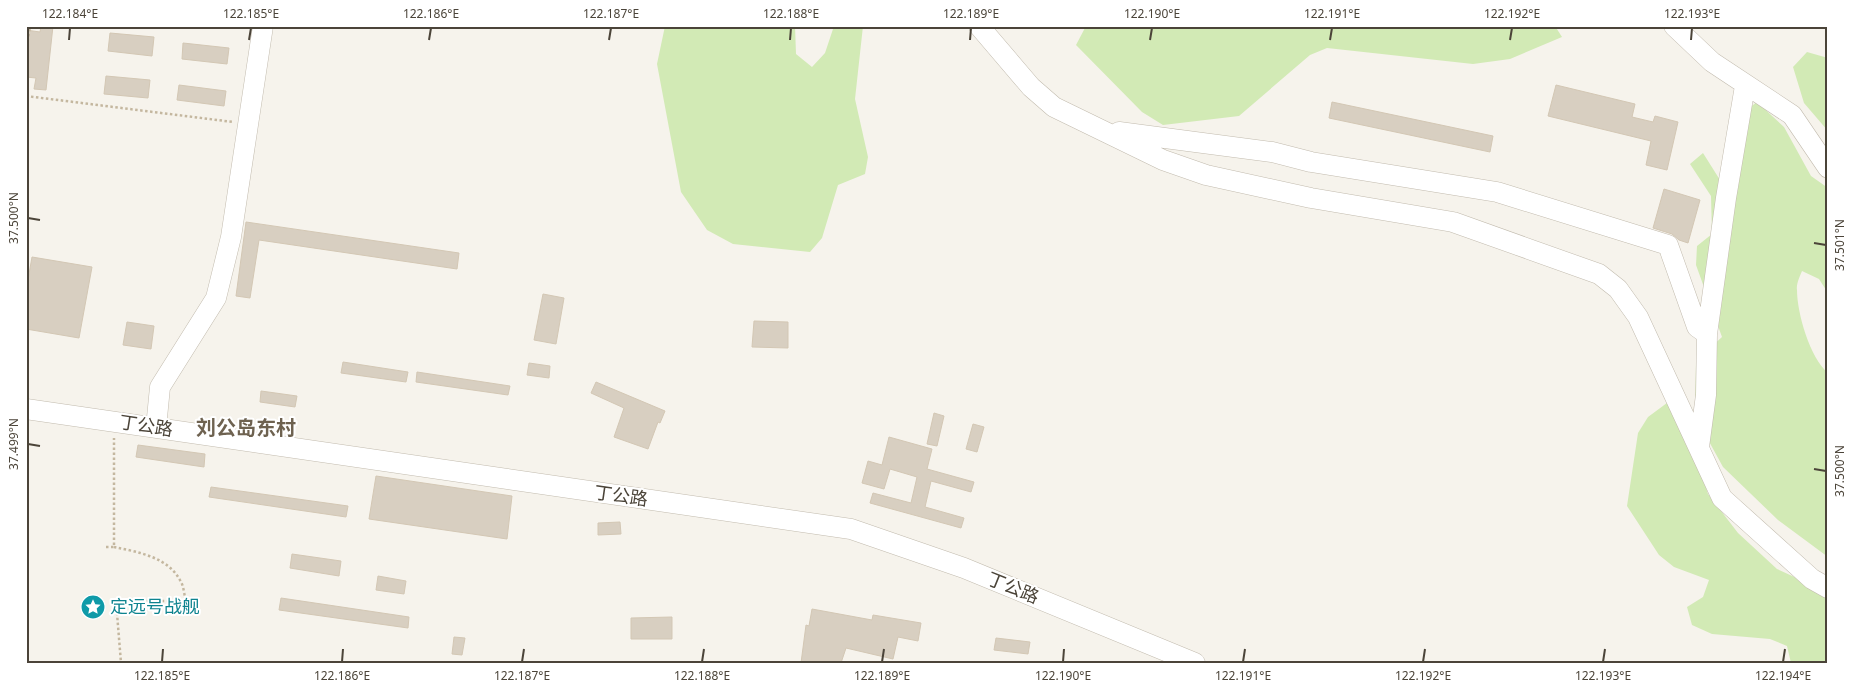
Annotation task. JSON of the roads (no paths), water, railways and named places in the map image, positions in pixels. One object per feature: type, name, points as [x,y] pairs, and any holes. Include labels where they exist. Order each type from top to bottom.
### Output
[{"type":"street","points":[[156,428],[160,387],[216,298],[230,237],[250,124],[263,26]]},
{"type":"street","points":[[979,26],[1031,87],[1054,107],[1163,160],[1206,175],[1311,198],[1453,222],[1599,274],[1618,288],[1638,317],[1722,498],[1812,579],[1828,588]]},
{"type":"street","points":[[1674,26],[1712,62],[1792,115],[1828,168]]},
{"type":"street","points":[[1699,447],[1706,395],[1707,334],[1726,198],[1746,86]]},
{"type":"street","points":[[1102,130],[1272,152],[1311,162],[1497,192],[1668,245],[1698,327],[1707,334]]},
{"type":"street","name":"丁公路","points":[[26,410],[114,421],[851,529],[964,568],[1195,663]]},
{"type":"place","name":"定远号战舰","points":[[93,607]]},
{"type":"district","name":"刘公岛东村","points":[[246,428]]}]
